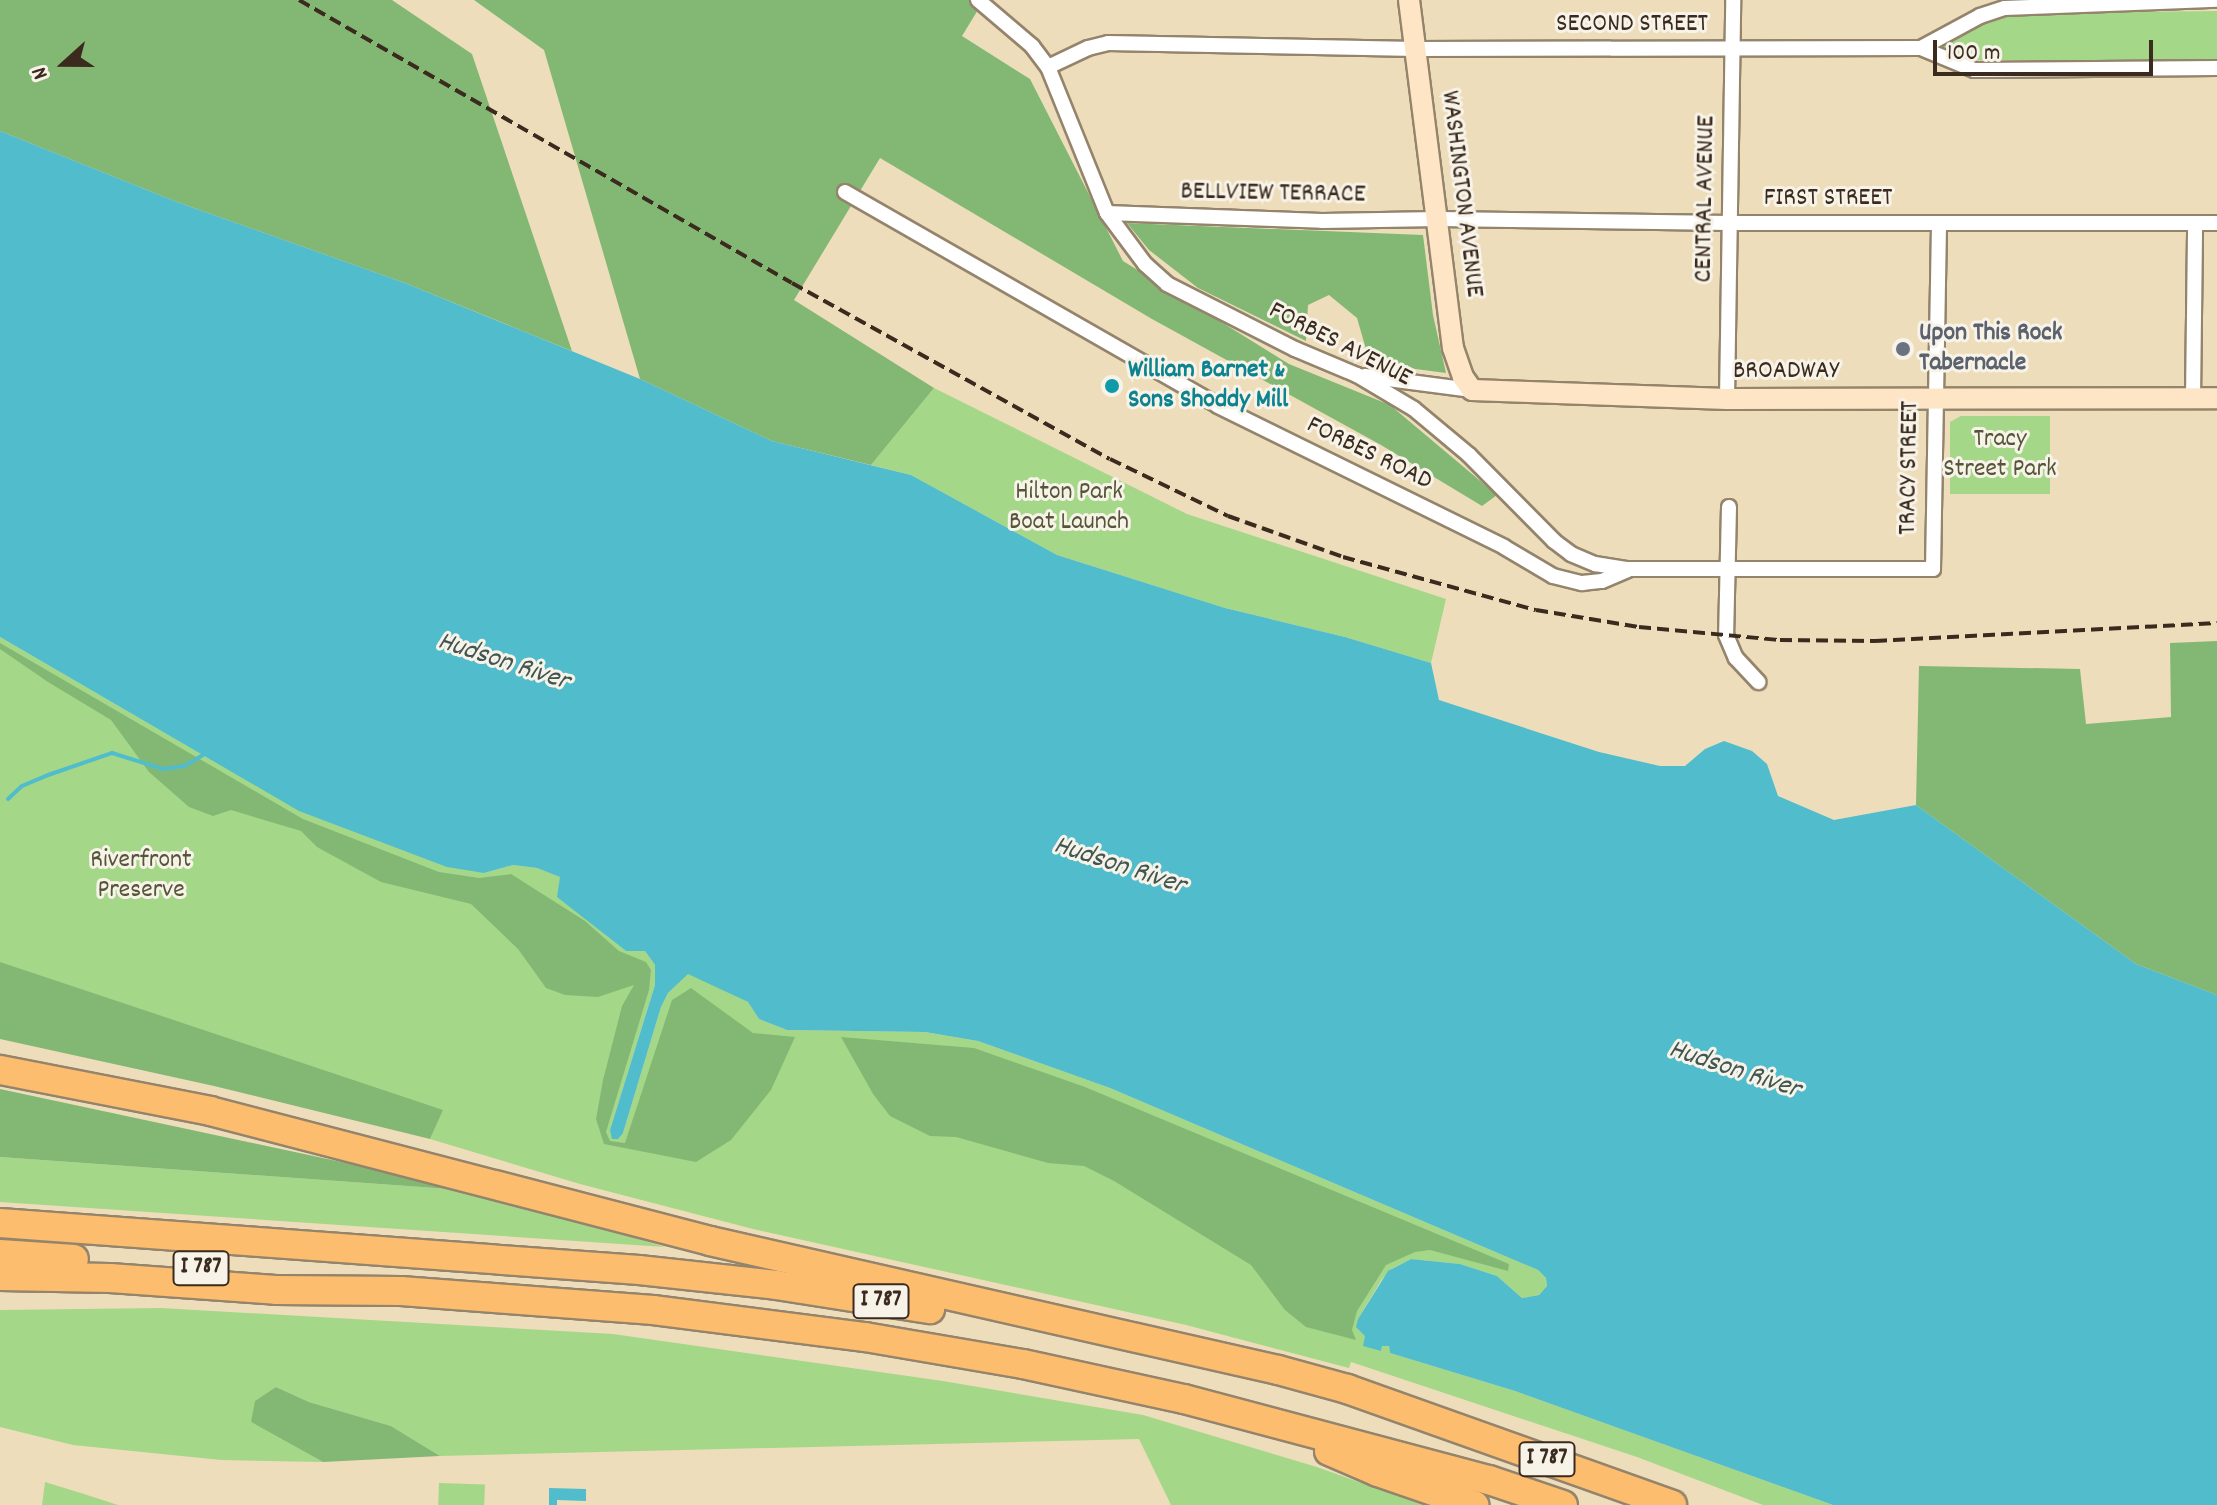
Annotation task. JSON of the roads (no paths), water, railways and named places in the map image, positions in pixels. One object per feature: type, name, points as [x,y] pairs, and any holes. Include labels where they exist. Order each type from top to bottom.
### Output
[{"type":"highway","points":[[0,1070],[223,1114],[723,1244],[1226,1357],[1347,1389],[1419,1418]]},
{"type":"highway","name":"I 787","points":[[0,1223],[509,1259],[776,1285],[1067,1336],[1341,1403],[1419,1418],[1672,1505]]},
{"type":"highway","name":"I 787","points":[[0,1254],[275,1273],[401,1291],[653,1310],[852,1335],[1037,1367],[1240,1412],[1489,1480],[1563,1505]]},
{"type":"highway","points":[[0,1276],[110,1278],[276,1290],[401,1291]]},
{"type":"highway","points":[[1240,1412],[1378,1472],[1474,1505]]},
{"type":"street","name":"WASHINGTON AVENUE","points":[[1409,0],[1453,348],[1463,377],[1472,390]]},
{"type":"street","name":"CENTRAL AVENUE","points":[[1727,399],[1733,0]]},
{"type":"street","points":[[1921,48],[1980,16],[2005,8],[2217,0]]},
{"type":"street","name":"FORBES AVENUE","points":[[980,1],[1032,46],[1048,67],[1107,213],[1145,264],[1167,284],[1295,349],[1357,375],[1414,409],[1469,455],[1571,554],[1595,564],[1628,569],[1933,569]]},
{"type":"street","name":"SECOND STREET","points":[[1048,67],[1088,48],[1108,43],[1416,49],[1921,48],[1974,70],[2217,68]]},
{"type":"street","name":"FORBES ROAD","points":[[845,192],[1218,406],[1504,547],[1553,576],[1592,582],[1628,569]]},
{"type":"street","name":"BELLVIEW TERRACE","points":[[1107,213],[1322,221],[1439,219]]},
{"type":"street","name":"FIRST STREET","points":[[1439,219],[1729,223],[2217,223]]},
{"type":"street","name":"TRACY STREET","points":[[1933,569],[1939,223]]},
{"type":"street","points":[[2193,398],[2195,223]]},
{"type":"street","name":"BROADWAY","points":[[1357,375],[1472,390],[1727,399],[2217,398]]},
{"type":"street","points":[[1729,507],[1726,635],[1736,658],[1758,682]]},
{"type":"water","name":"Hudson River","points":[[0,131],[177,202],[405,283],[640,379],[772,441],[911,475],[1057,555],[1225,608],[1345,637],[1431,663],[1439,700],[1599,752],[1660,766],[1685,766],[1705,749],[1724,741],[1752,751],[1767,764],[1778,796],[1834,820],[1916,805],[2136,964],[2217,995],[2217,1505],[1833,1505],[1515,1391],[1390,1353],[1389,1346],[1382,1346],[1381,1351],[1363,1346],[1365,1336],[1356,1327],[1358,1319],[1388,1271],[1411,1259],[1460,1264],[1497,1276],[1522,1298],[1539,1295],[1547,1286],[1546,1278],[1538,1270],[1110,1088],[978,1041],[925,1032],[787,1030],[759,1019],[748,1002],[688,974],[668,993],[661,1007],[623,1133],[618,1139],[612,1139],[610,1130],[655,985],[655,965],[645,951],[626,951],[557,897],[560,877],[537,868],[513,865],[484,873],[447,867],[299,811],[0,637]]},
{"type":"water","points":[[549,1488],[586,1489],[586,1501],[557,1500],[557,1505],[549,1505]]},
{"type":"waterway","points":[[8,799],[22,786],[112,753],[163,769],[184,766],[203,755]]},
{"type":"railway","points":[[299,0],[792,283],[1110,459],[1228,516],[1343,557],[1536,610],[1639,627],[1780,640],[1875,641],[2217,623]]},
{"type":"place","name":"Upon This Rock Tabernacle","points":[[1903,349]]},
{"type":"place","name":"William Barnet & Sons Shoddy Mill","points":[[1112,386]]},
{"type":"park label","name":"Tracy Street Park","points":[[2000,455]]},
{"type":"park label","name":"Hilton Park Boat Launch","points":[[1069,508]]},
{"type":"park label","name":"Riverfront Preserve","points":[[141,876]]}]
